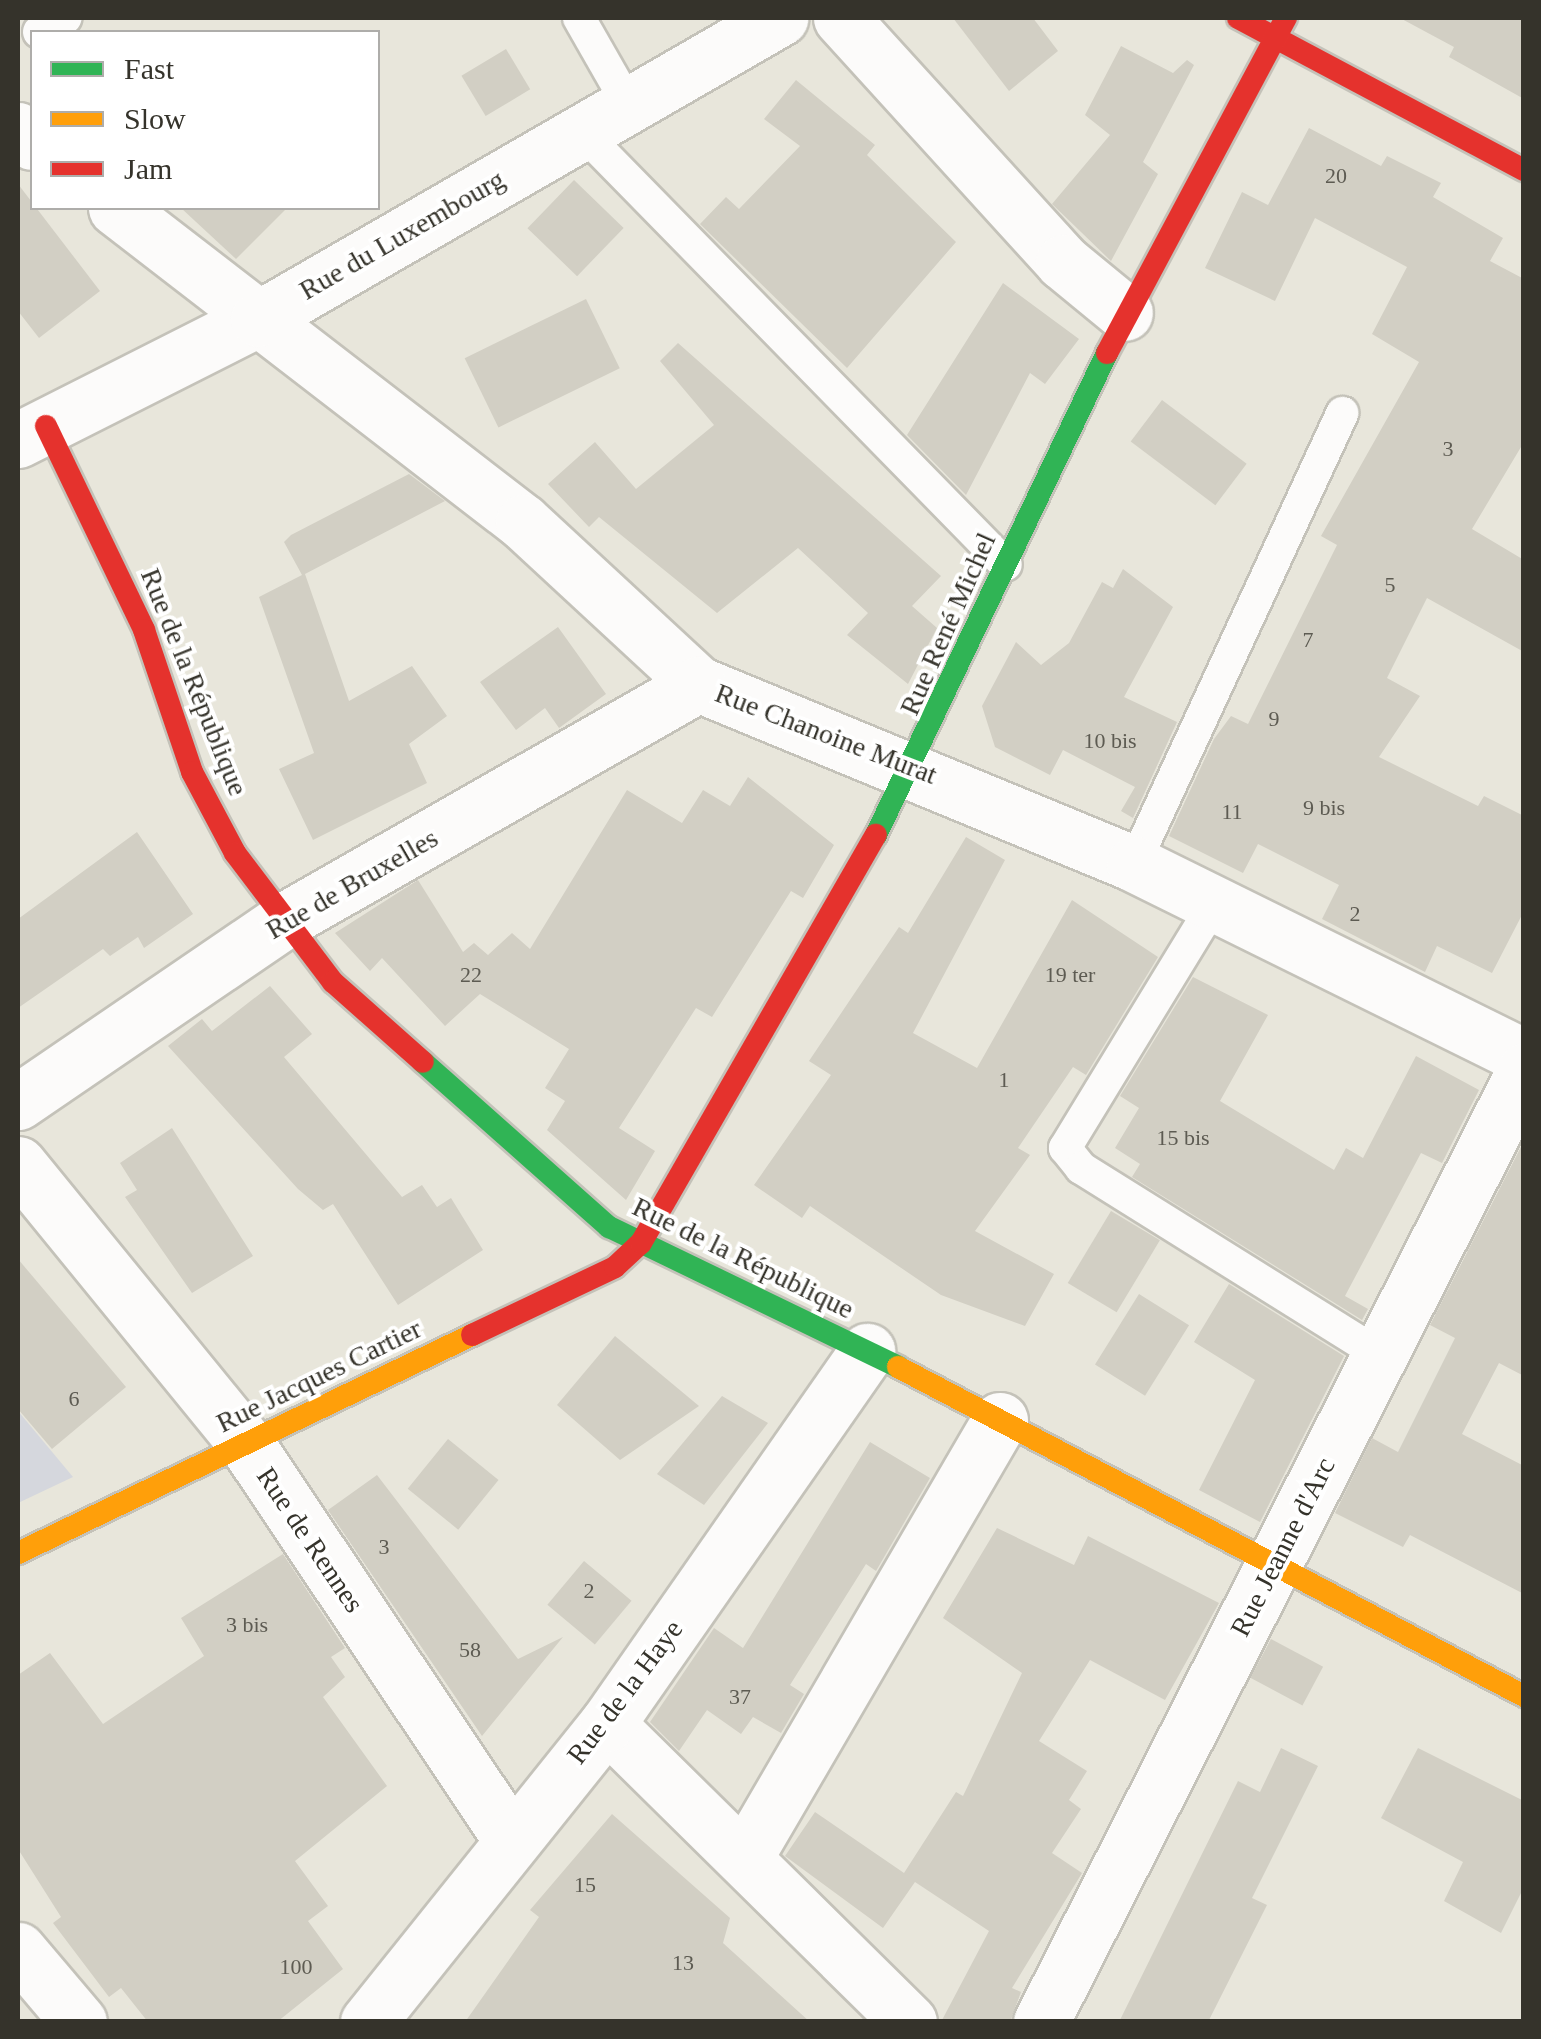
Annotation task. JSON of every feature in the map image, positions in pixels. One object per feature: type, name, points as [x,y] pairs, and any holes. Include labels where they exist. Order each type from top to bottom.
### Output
[{"type":"street","name":"Rue du Luxembourg","points":[[32,433],[258,319],[780,18]]},
{"type":"street","points":[[842,18],[1063,262],[1125,314]]},
{"type":"street","points":[[1238,18],[1524,170]]},
{"type":"street","name":"Rue René Michel","points":[[641,1244],[915,767],[1125,314],[1286,18]]},
{"type":"street","name":"Rue Chanoine Murat","points":[[119,210],[523,522],[698,684],[915,767],[1134,864],[1524,1057]]},
{"type":"street","name":"Rue de la République","points":[[32,433],[144,630],[192,772],[285,920],[333,982],[609,1228],[867,1351],[1524,1696]]},
{"type":"street","name":"Rue de Bruxelles","points":[[18,1102],[285,920],[698,684]]},
{"type":"street","name":"Rue Jeanne d'Arc","points":[[1041,2022],[1524,1071]]},
{"type":"street","name":"Rue de Rennes","points":[[18,1164],[247,1445],[509,1837]]},
{"type":"street","name":"Rue Jacques Cartier","points":[[18,1554],[616,1266],[641,1244]]},
{"type":"street","name":"Rue de la Haye","points":[[368,2022],[509,1837],[607,1724],[867,1351]]},
{"type":"street","points":[[746,1857],[1000,1420]]},
{"type":"street","points":[[607,1724],[909,2022]]},
{"type":"street","points":[[18,1950],[80,2022]]},
{"type":"lane","points":[[43,30],[65,18]]},
{"type":"lane","points":[[579,18],[628,104]]},
{"type":"lane","points":[[582,131],[1006,565]]},
{"type":"lane","points":[[1134,864],[1342,412]]},
{"type":"lane","points":[[1214,904],[1065,1148],[1081,1168],[1380,1355]]},
{"type":"shaded area","points":[[18,1411],[73,1477],[18,1503]]},
{"type":"building","points":[[953,18],[1033,18],[1058,51],[1009,91]]},
{"type":"building","points":[[1400,18],[1524,18],[1524,99],[1449,57],[1454,47]]},
{"type":"building","points":[[1121,46],[1173,73],[1187,60],[1194,65],[1143,162],[1158,174],[1111,261],[1052,204],[1110,135],[1085,115]]},
{"type":"building","points":[[506,49],[530,89],[486,116],[461,76]]},
{"type":"building","points":[[796,80],[875,145],[867,155],[956,242],[847,368],[700,224],[726,197],[739,209],[800,146],[764,119]]},
{"type":"building","points":[[1309,128],[1381,166],[1387,156],[1441,183],[1433,197],[1503,238],[1490,261],[1524,279],[1524,442],[1472,529],[1524,560],[1524,652],[1427,598],[1387,678],[1420,696],[1379,757],[1478,806],[1484,796],[1524,816],[1524,911],[1492,973],[1437,946],[1425,972],[1322,919],[1339,885],[1258,844],[1243,873],[1169,836],[1214,739],[1231,716],[1248,724],[1337,545],[1321,536],[1419,362],[1372,334],[1407,267],[1315,218],[1275,301],[1205,268],[1242,192],[1268,205]]},
{"type":"building","points":[[574,180],[624,228],[577,276],[527,228]]},
{"type":"building","points":[[18,184],[30,200],[30,210],[38,210],[100,291],[39,338],[18,311]]},
{"type":"building","points":[[183,210],[285,210],[236,259]]},
{"type":"building","points":[[1003,283],[1079,339],[1045,384],[1030,373],[966,495],[907,435]]},
{"type":"building","points":[[586,299],[620,368],[498,427],[465,358]]},
{"type":"building","points":[[678,343],[941,576],[912,606],[937,628],[908,684],[847,635],[868,613],[798,548],[717,613],[599,517],[589,527],[548,484],[595,442],[636,489],[714,425],[660,361]]},
{"type":"building","points":[[1162,400],[1247,464],[1215,505],[1131,442]]},
{"type":"building","points":[[409,474],[445,501],[305,574],[349,701],[412,666],[447,716],[409,744],[427,783],[313,840],[279,769],[314,753],[259,597],[302,575],[284,542],[291,535]]},
{"type":"building","points":[[1123,569],[1173,607],[1124,697],[1177,722],[1133,818],[1121,811],[1135,787],[1063,750],[1050,775],[995,747],[982,706],[1016,642],[1041,665],[1069,643],[1102,582],[1113,588]]},
{"type":"building","points":[[558,627],[606,694],[559,728],[545,708],[516,730],[480,682]]},
{"type":"building","points":[[748,777],[834,845],[803,898],[791,891],[712,1017],[696,1008],[619,1128],[655,1151],[626,1200],[547,1130],[565,1101],[545,1088],[569,1049],[480,994],[445,1026],[382,958],[370,971],[335,933],[418,880],[463,952],[474,943],[488,955],[512,933],[530,949],[627,790],[682,823],[703,790],[730,806]]},
{"type":"building","points":[[137,832],[193,914],[144,948],[138,937],[110,956],[103,949],[18,1008],[18,919]]},
{"type":"building","points":[[966,837],[1005,860],[913,1033],[977,1068],[1072,900],[1158,957],[1086,1075],[1073,1067],[1018,1148],[1030,1155],[975,1231],[1054,1274],[1025,1326],[941,1295],[810,1206],[802,1218],[754,1185],[831,1075],[809,1061],[899,927],[908,933]]},
{"type":"building","points":[[1193,977],[1268,1015],[1220,1101],[1334,1170],[1346,1148],[1363,1158],[1416,1056],[1479,1090],[1442,1163],[1421,1153],[1345,1296],[1368,1309],[1362,1320],[1132,1177],[1140,1164],[1115,1148],[1139,1108],[1120,1096]]},
{"type":"building","points":[[270,986],[312,1034],[284,1057],[402,1197],[422,1185],[437,1207],[451,1198],[483,1250],[398,1305],[333,1204],[323,1210],[298,1189],[168,1046],[202,1019],[212,1031]]},
{"type":"building","points":[[172,1128],[253,1256],[192,1293],[125,1197],[137,1190],[120,1163]]},
{"type":"building","points":[[1524,1141],[1524,1376],[1499,1363],[1462,1434],[1524,1466],[1524,1594],[1410,1535],[1403,1547],[1335,1513],[1372,1438],[1398,1452],[1455,1338],[1430,1325]]},
{"type":"building","points":[[1111,1211],[1160,1240],[1117,1312],[1068,1283]]},
{"type":"building","points":[[18,1259],[126,1387],[52,1449],[18,1409]]},
{"type":"building","points":[[1229,1284],[1344,1356],[1260,1522],[1199,1490],[1255,1380],[1194,1342]]},
{"type":"building","points":[[1139,1294],[1189,1325],[1145,1396],[1095,1364]]},
{"type":"building","points":[[615,1336],[699,1406],[620,1460],[557,1405]]},
{"type":"building","points":[[722,1396],[768,1423],[704,1505],[657,1474]]},
{"type":"building","points":[[448,1439],[499,1480],[458,1530],[408,1489]]},
{"type":"building","points":[[870,1442],[930,1478],[876,1571],[866,1564],[790,1685],[804,1694],[781,1733],[753,1717],[741,1734],[707,1710],[679,1751],[650,1722],[714,1628],[743,1648]]},
{"type":"building","points":[[377,1475],[518,1659],[563,1637],[482,1736],[328,1510]]},
{"type":"building","points":[[997,1528],[1074,1565],[1088,1536],[1219,1603],[1165,1700],[1090,1660],[1039,1741],[1087,1771],[1069,1800],[1081,1809],[1052,1853],[1082,1873],[1012,1988],[1021,1992],[1010,2022],[941,2022],[989,1931],[915,1882],[883,1928],[785,1856],[815,1812],[904,1873],[956,1792],[963,1796],[1022,1673],[943,1618]]},
{"type":"building","points":[[283,1554],[345,1648],[331,1657],[345,1677],[323,1697],[387,1786],[295,1861],[328,1906],[308,1921],[343,1969],[277,2022],[148,2022],[121,1988],[109,1997],[53,1923],[61,1917],[18,1849],[18,1675],[50,1653],[103,1724],[204,1656],[181,1618]]},
{"type":"building","points":[[584,1561],[631,1601],[595,1645],[547,1605]]},
{"type":"building","points":[[1271,1639],[1323,1667],[1302,1706],[1250,1678]]},
{"type":"building","points":[[1281,1748],[1318,1766],[1252,1898],[1267,1905],[1208,2022],[1119,2022],[1238,1781],[1260,1792]]},
{"type":"building","points":[[1418,1748],[1524,1801],[1524,1887],[1501,1933],[1444,1901],[1463,1862],[1381,1818]]},
{"type":"building","points":[[612,1814],[730,1918],[723,1943],[810,2022],[465,2022],[539,1917],[530,1910]]},
{"type":"traffic: fast","points":[[876,835],[1107,353]]},
{"type":"traffic: fast","points":[[423,1062],[609,1227],[898,1367]]},
{"type":"traffic: slow","points":[[18,1553],[472,1335]]},
{"type":"traffic: slow","points":[[898,1367],[1524,1696]]},
{"type":"traffic: jam","points":[[1238,18],[1524,170]]},
{"type":"traffic: jam","points":[[1107,353],[1286,18]]},
{"type":"traffic: jam","points":[[46,426],[144,630],[192,772],[235,853],[333,982],[423,1062]]},
{"type":"traffic: jam","points":[[472,1335],[615,1267],[641,1243],[876,835]]}]
